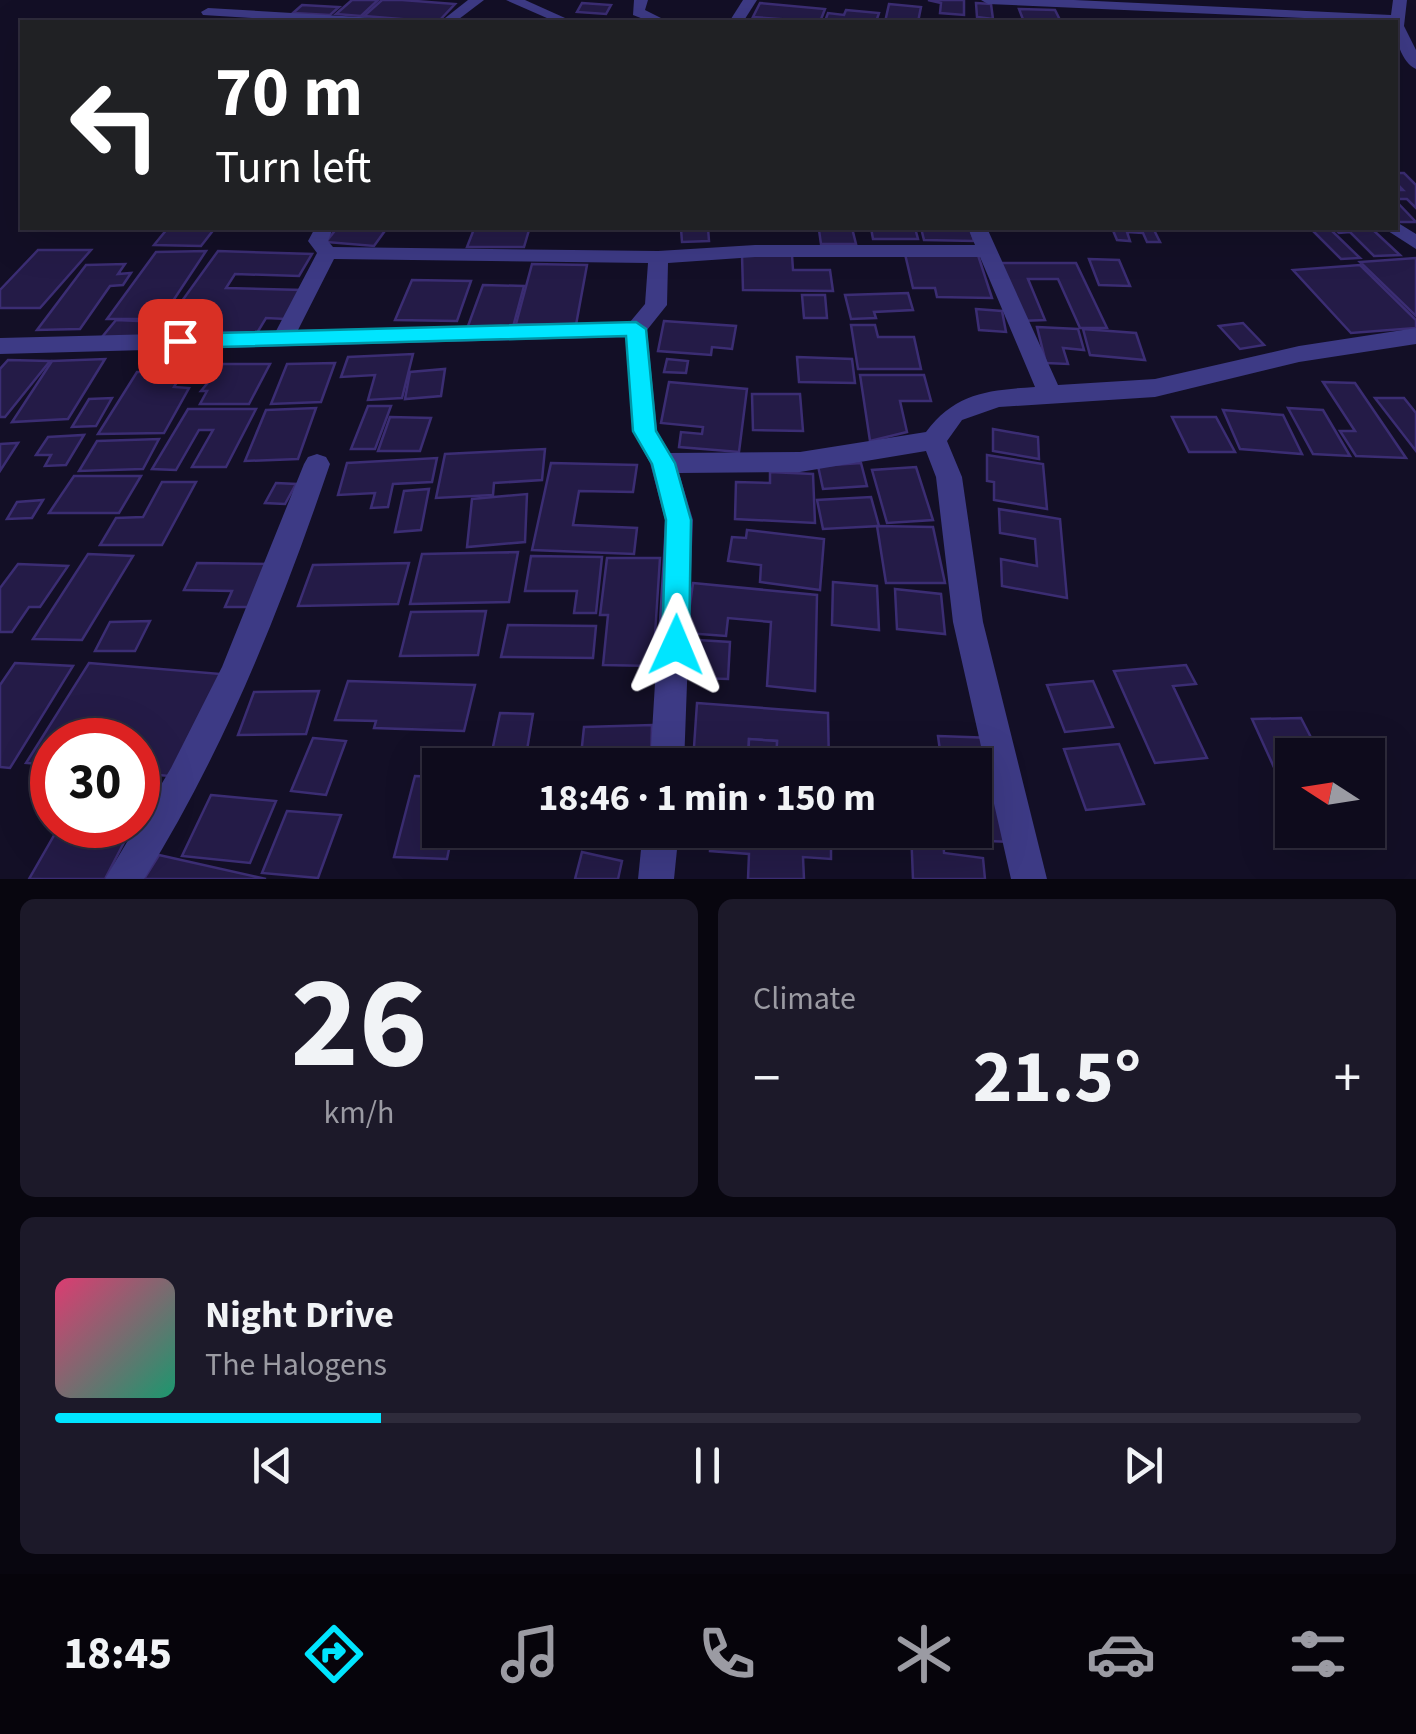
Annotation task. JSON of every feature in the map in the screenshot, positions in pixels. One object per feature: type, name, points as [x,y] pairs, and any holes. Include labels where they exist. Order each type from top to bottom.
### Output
[{"type":"street","points":[[450,20],[478,0]]},
{"type":"street","points":[[513,0],[562,20]]},
{"type":"street","points":[[641,0],[638,12],[657,20]]},
{"type":"street","points":[[988,0],[1395,19],[1400,0]]},
{"type":"street","points":[[1272,0],[1284,14]]},
{"type":"street","points":[[208,12],[342,20]]},
{"type":"street","points":[[1398,26],[1416,65]]},
{"type":"street","points":[[323,230],[318,241],[327,252],[658,257],[756,241],[987,250]]},
{"type":"street","points":[[979,230],[1050,395]]},
{"type":"street","points":[[284,337],[327,252]]},
{"type":"street","points":[[658,257],[656,305],[636,329],[644,431],[663,463],[679,520],[668,748]]},
{"type":"street","points":[[0,346],[284,337],[347,340],[412,332],[636,329]]},
{"type":"street","points":[[663,463],[800,462],[934,440],[953,414],[997,398],[1155,388],[1299,354],[1416,336]]},
{"type":"street","points":[[934,440],[949,477],[968,622],[1029,879]]},
{"type":"street","points":[[122,879],[170,808],[232,687],[282,566],[317,464]]},
{"type":"street","points":[[656,879],[659,848]]},
{"type":"building","points":[[352,0],[378,0],[361,16],[336,14]]},
{"type":"building","points":[[382,0],[455,4],[440,20],[364,16]]},
{"type":"building","points":[[928,0],[964,0],[964,15],[940,13],[941,3]]},
{"type":"building","points":[[582,3],[611,5],[606,14],[577,12]]},
{"type":"building","points":[[760,3],[825,9],[821,20],[753,17]]},
{"type":"building","points":[[976,3],[991,4],[993,19],[977,17]]},
{"type":"building","points":[[889,4],[921,7],[918,20],[885,20]]},
{"type":"building","points":[[302,5],[339,7],[330,15],[293,13]]},
{"type":"building","points":[[1019,9],[1055,10],[1060,20],[1023,20]]},
{"type":"building","points":[[846,10],[879,13],[877,20],[825,20],[828,13],[844,15]]},
{"type":"building","points":[[1398,173],[1404,173],[1416,185],[1416,208],[1407,199],[1398,199],[1398,190],[1403,190],[1398,185]]},
{"type":"building","points":[[1398,203],[1416,222],[1398,222]]},
{"type":"building","points":[[166,230],[213,230],[201,246],[154,245]]},
{"type":"building","points":[[335,230],[386,230],[374,246],[326,242]]},
{"type":"building","points":[[474,230],[529,230],[524,247],[467,247]]},
{"type":"building","points":[[681,230],[708,230],[709,241],[682,242]]},
{"type":"building","points":[[819,230],[852,230],[856,244],[821,244]]},
{"type":"building","points":[[871,230],[916,230],[918,239],[873,239]]},
{"type":"building","points":[[922,230],[971,230],[974,241],[924,240]]},
{"type":"building","points":[[1113,230],[1154,230],[1160,242],[1147,242],[1143,233],[1127,232],[1130,241],[1117,240]]},
{"type":"building","points":[[1312,230],[1331,230],[1360,258],[1341,259]]},
{"type":"building","points":[[1336,230],[1373,230],[1400,255],[1374,256],[1350,232]]},
{"type":"building","points":[[38,250],[91,250],[40,308],[0,308],[0,290]]},
{"type":"building","points":[[206,251],[161,319],[107,319],[156,252]]},
{"type":"building","points":[[218,251],[312,254],[299,276],[235,274],[226,288],[302,290],[286,319],[266,318],[257,333],[161,330]]},
{"type":"building","points":[[905,254],[978,255],[992,298],[937,297],[935,288],[913,288]]},
{"type":"building","points":[[742,255],[792,255],[793,270],[830,270],[833,291],[743,290]]},
{"type":"building","points":[[1416,258],[1416,316],[1360,262]]},
{"type":"building","points":[[1089,259],[1119,260],[1130,286],[1099,285]]},
{"type":"building","points":[[998,263],[1076,263],[1107,328],[1080,328],[1058,279],[1028,279],[1045,320],[1019,321]]},
{"type":"building","points":[[125,264],[118,274],[131,273],[123,285],[110,286],[80,329],[37,330],[86,265]]},
{"type":"building","points":[[532,264],[587,265],[576,325],[516,324]]},
{"type":"building","points":[[1360,265],[1416,320],[1416,328],[1351,333],[1293,270]]},
{"type":"building","points":[[412,280],[471,281],[457,321],[395,320]]},
{"type":"building","points":[[483,285],[524,286],[513,327],[468,326]]},
{"type":"building","points":[[908,293],[913,310],[874,312],[876,318],[851,319],[845,295]]},
{"type":"building","points":[[802,295],[825,295],[827,318],[804,318]]},
{"type":"building","points":[[976,309],[1002,311],[1006,332],[979,330]]},
{"type":"building","points":[[116,320],[161,322],[149,338],[102,337]]},
{"type":"building","points":[[664,321],[736,326],[732,349],[712,347],[711,355],[658,351]]},
{"type":"building","points":[[1243,323],[1264,345],[1240,349],[1219,326]]},
{"type":"building","points":[[851,325],[875,325],[878,337],[914,337],[921,369],[858,369]]},
{"type":"building","points":[[1037,327],[1078,329],[1084,350],[1063,348],[1068,364],[1046,363]]},
{"type":"building","points":[[1083,329],[1136,333],[1145,360],[1090,355]]},
{"type":"building","points":[[413,354],[402,398],[368,400],[375,375],[341,377],[348,357]]},
{"type":"building","points":[[797,357],[852,359],[855,383],[799,382]]},
{"type":"building","points":[[105,359],[68,419],[12,422],[52,361]]},
{"type":"building","points":[[667,359],[688,361],[686,373],[664,372]]},
{"type":"building","points":[[8,360],[50,361],[5,417],[0,417],[0,369]]},
{"type":"building","points":[[335,363],[321,402],[271,404],[287,364]]},
{"type":"building","points":[[223,364],[270,364],[249,404],[200,404],[207,391],[201,391]]},
{"type":"building","points":[[445,369],[441,396],[405,399],[410,372]]},
{"type":"building","points":[[137,372],[183,372],[174,387],[189,388],[164,433],[98,434]]},
{"type":"building","points":[[860,375],[924,375],[931,401],[900,401],[907,432],[870,441]]},
{"type":"building","points":[[669,382],[747,389],[739,452],[679,447],[681,432],[702,434],[703,427],[661,423]]},
{"type":"building","points":[[1323,382],[1355,383],[1406,458],[1356,456],[1340,431],[1355,431]]},
{"type":"building","points":[[752,394],[800,394],[803,431],[753,430]]},
{"type":"building","points":[[112,398],[96,426],[72,427],[89,399]]},
{"type":"building","points":[[1375,398],[1404,398],[1416,413],[1416,451]]},
{"type":"building","points":[[368,406],[391,406],[375,449],[351,449]]},
{"type":"building","points":[[316,408],[298,459],[245,461],[266,410]]},
{"type":"building","points":[[1288,408],[1323,410],[1350,456],[1313,454]]},
{"type":"building","points":[[188,409],[256,409],[226,467],[192,467],[213,430],[199,430],[176,470],[152,469]]},
{"type":"building","points":[[1223,410],[1283,415],[1302,454],[1240,449]]},
{"type":"building","points":[[390,417],[431,418],[420,451],[378,451]]},
{"type":"building","points":[[1172,417],[1216,417],[1235,452],[1189,452]]},
{"type":"building","points":[[993,429],[1038,437],[1039,459],[993,451]]},
{"type":"building","points":[[84,435],[66,465],[45,466],[51,455],[36,455],[48,437]]},
{"type":"building","points":[[159,439],[143,469],[79,471],[97,441]]},
{"type":"building","points":[[18,443],[0,471],[0,444]]},
{"type":"building","points":[[545,449],[542,480],[494,483],[493,495],[436,498],[445,454]]},
{"type":"building","points":[[987,455],[1043,464],[1047,509],[994,500],[994,482],[987,481]]},
{"type":"building","points":[[437,458],[432,482],[393,484],[388,507],[371,508],[375,493],[338,495],[347,463]]},
{"type":"building","points":[[551,463],[637,465],[633,492],[579,491],[573,525],[637,528],[634,554],[532,550]]},
{"type":"building","points":[[861,463],[867,486],[823,489],[818,466]]},
{"type":"building","points":[[916,467],[933,520],[887,523],[872,470]]},
{"type":"building","points":[[770,472],[813,474],[815,523],[735,519],[736,482],[770,483]]},
{"type":"building","points":[[74,476],[141,476],[119,513],[49,513]]},
{"type":"building","points":[[162,482],[196,482],[162,545],[100,545],[116,518],[143,517]]},
{"type":"building","points":[[276,483],[296,484],[285,504],[265,503]]},
{"type":"building","points":[[429,489],[421,530],[395,532],[404,491]]},
{"type":"building","points":[[527,494],[525,542],[467,547],[472,499]]},
{"type":"building","points":[[871,497],[879,526],[823,529],[817,500]]},
{"type":"building","points":[[43,500],[32,518],[7,519],[17,502]]},
{"type":"building","points":[[999,509],[1060,519],[1067,598],[1002,586],[1001,559],[1037,566],[1035,539],[1000,533]]},
{"type":"building","points":[[877,526],[933,527],[945,583],[886,583]]},
{"type":"building","points":[[747,530],[824,539],[820,590],[760,582],[761,565],[728,561],[732,537],[746,538]]},
{"type":"building","points":[[518,552],[509,602],[410,604],[422,554]]},
{"type":"building","points":[[88,554],[133,556],[82,640],[33,639]]},
{"type":"building","points":[[531,556],[602,557],[596,613],[574,613],[577,591],[525,591]]},
{"type":"building","points":[[607,558],[660,558],[653,666],[603,665],[608,615],[600,615]]},
{"type":"building","points":[[197,563],[272,564],[253,607],[225,607],[232,591],[184,590]]},
{"type":"building","points":[[409,563],[398,604],[298,606],[313,565]]},
{"type":"building","points":[[18,564],[68,566],[40,607],[29,607],[12,632],[0,632],[0,588]]},
{"type":"building","points":[[833,582],[877,586],[879,630],[832,625]]},
{"type":"building","points":[[693,583],[817,595],[815,691],[767,686],[771,622],[728,618],[726,636],[686,633]]},
{"type":"building","points":[[895,589],[941,594],[945,634],[897,629]]},
{"type":"building","points":[[486,611],[478,655],[400,656],[411,612]]},
{"type":"building","points":[[150,621],[135,651],[95,651],[110,622]]},
{"type":"building","points":[[508,625],[596,626],[593,658],[501,657]]},
{"type":"building","points":[[698,640],[730,642],[728,679],[695,678]]},
{"type":"building","points":[[15,663],[73,666],[41,718],[30,718],[30,736],[10,768],[0,767],[0,685]]},
{"type":"building","points":[[89,663],[221,674],[169,776],[160,775],[160,718],[54,718]]},
{"type":"building","points":[[1186,665],[1196,684],[1173,686],[1207,758],[1155,763],[1114,671]]},
{"type":"building","points":[[348,681],[475,685],[464,731],[374,728],[376,721],[335,720]]},
{"type":"building","points":[[1093,681],[1113,727],[1065,732],[1047,685]]},
{"type":"building","points":[[319,691],[306,734],[238,735],[254,692]]},
{"type":"building","points":[[697,703],[828,713],[829,748],[777,748],[777,741],[749,739],[749,748],[694,747]]},
{"type":"building","points":[[500,713],[533,714],[527,748],[493,748]]},
{"type":"building","points":[[1301,718],[1311,738],[1275,738],[1275,770],[1252,719]]},
{"type":"building","points":[[652,725],[651,748],[582,748],[584,727]]},
{"type":"building","points":[[938,736],[994,738],[1013,842],[992,841],[992,748],[940,748]]},
{"type":"building","points":[[313,738],[346,741],[326,795],[291,791]]},
{"type":"building","points":[[749,739],[777,741],[777,748],[749,748]]},
{"type":"building","points":[[1119,744],[1144,804],[1086,810],[1064,749]]},
{"type":"building","points":[[415,776],[422,776],[422,848],[449,848],[447,859],[394,857]]},
{"type":"building","points":[[211,795],[276,801],[250,863],[182,856]]},
{"type":"building","points":[[287,811],[341,815],[318,878],[262,873]]},
{"type":"building","points":[[47,848],[121,848],[105,879],[29,879]]},
{"type":"building","points":[[831,848],[831,859],[803,857],[804,879],[748,879],[749,854],[710,851]]},
{"type":"building","points":[[912,848],[944,848],[944,853],[983,858],[985,879],[913,879]]},
{"type":"building","points":[[582,852],[622,861],[618,879],[575,879]]},
{"type":"building","points":[[159,855],[266,879],[144,879]]},
{"type":"route","points":[[180,341],[284,337],[347,340],[412,332],[500,334],[636,329],[644,431],[663,463],[679,520],[676,645]]}]
